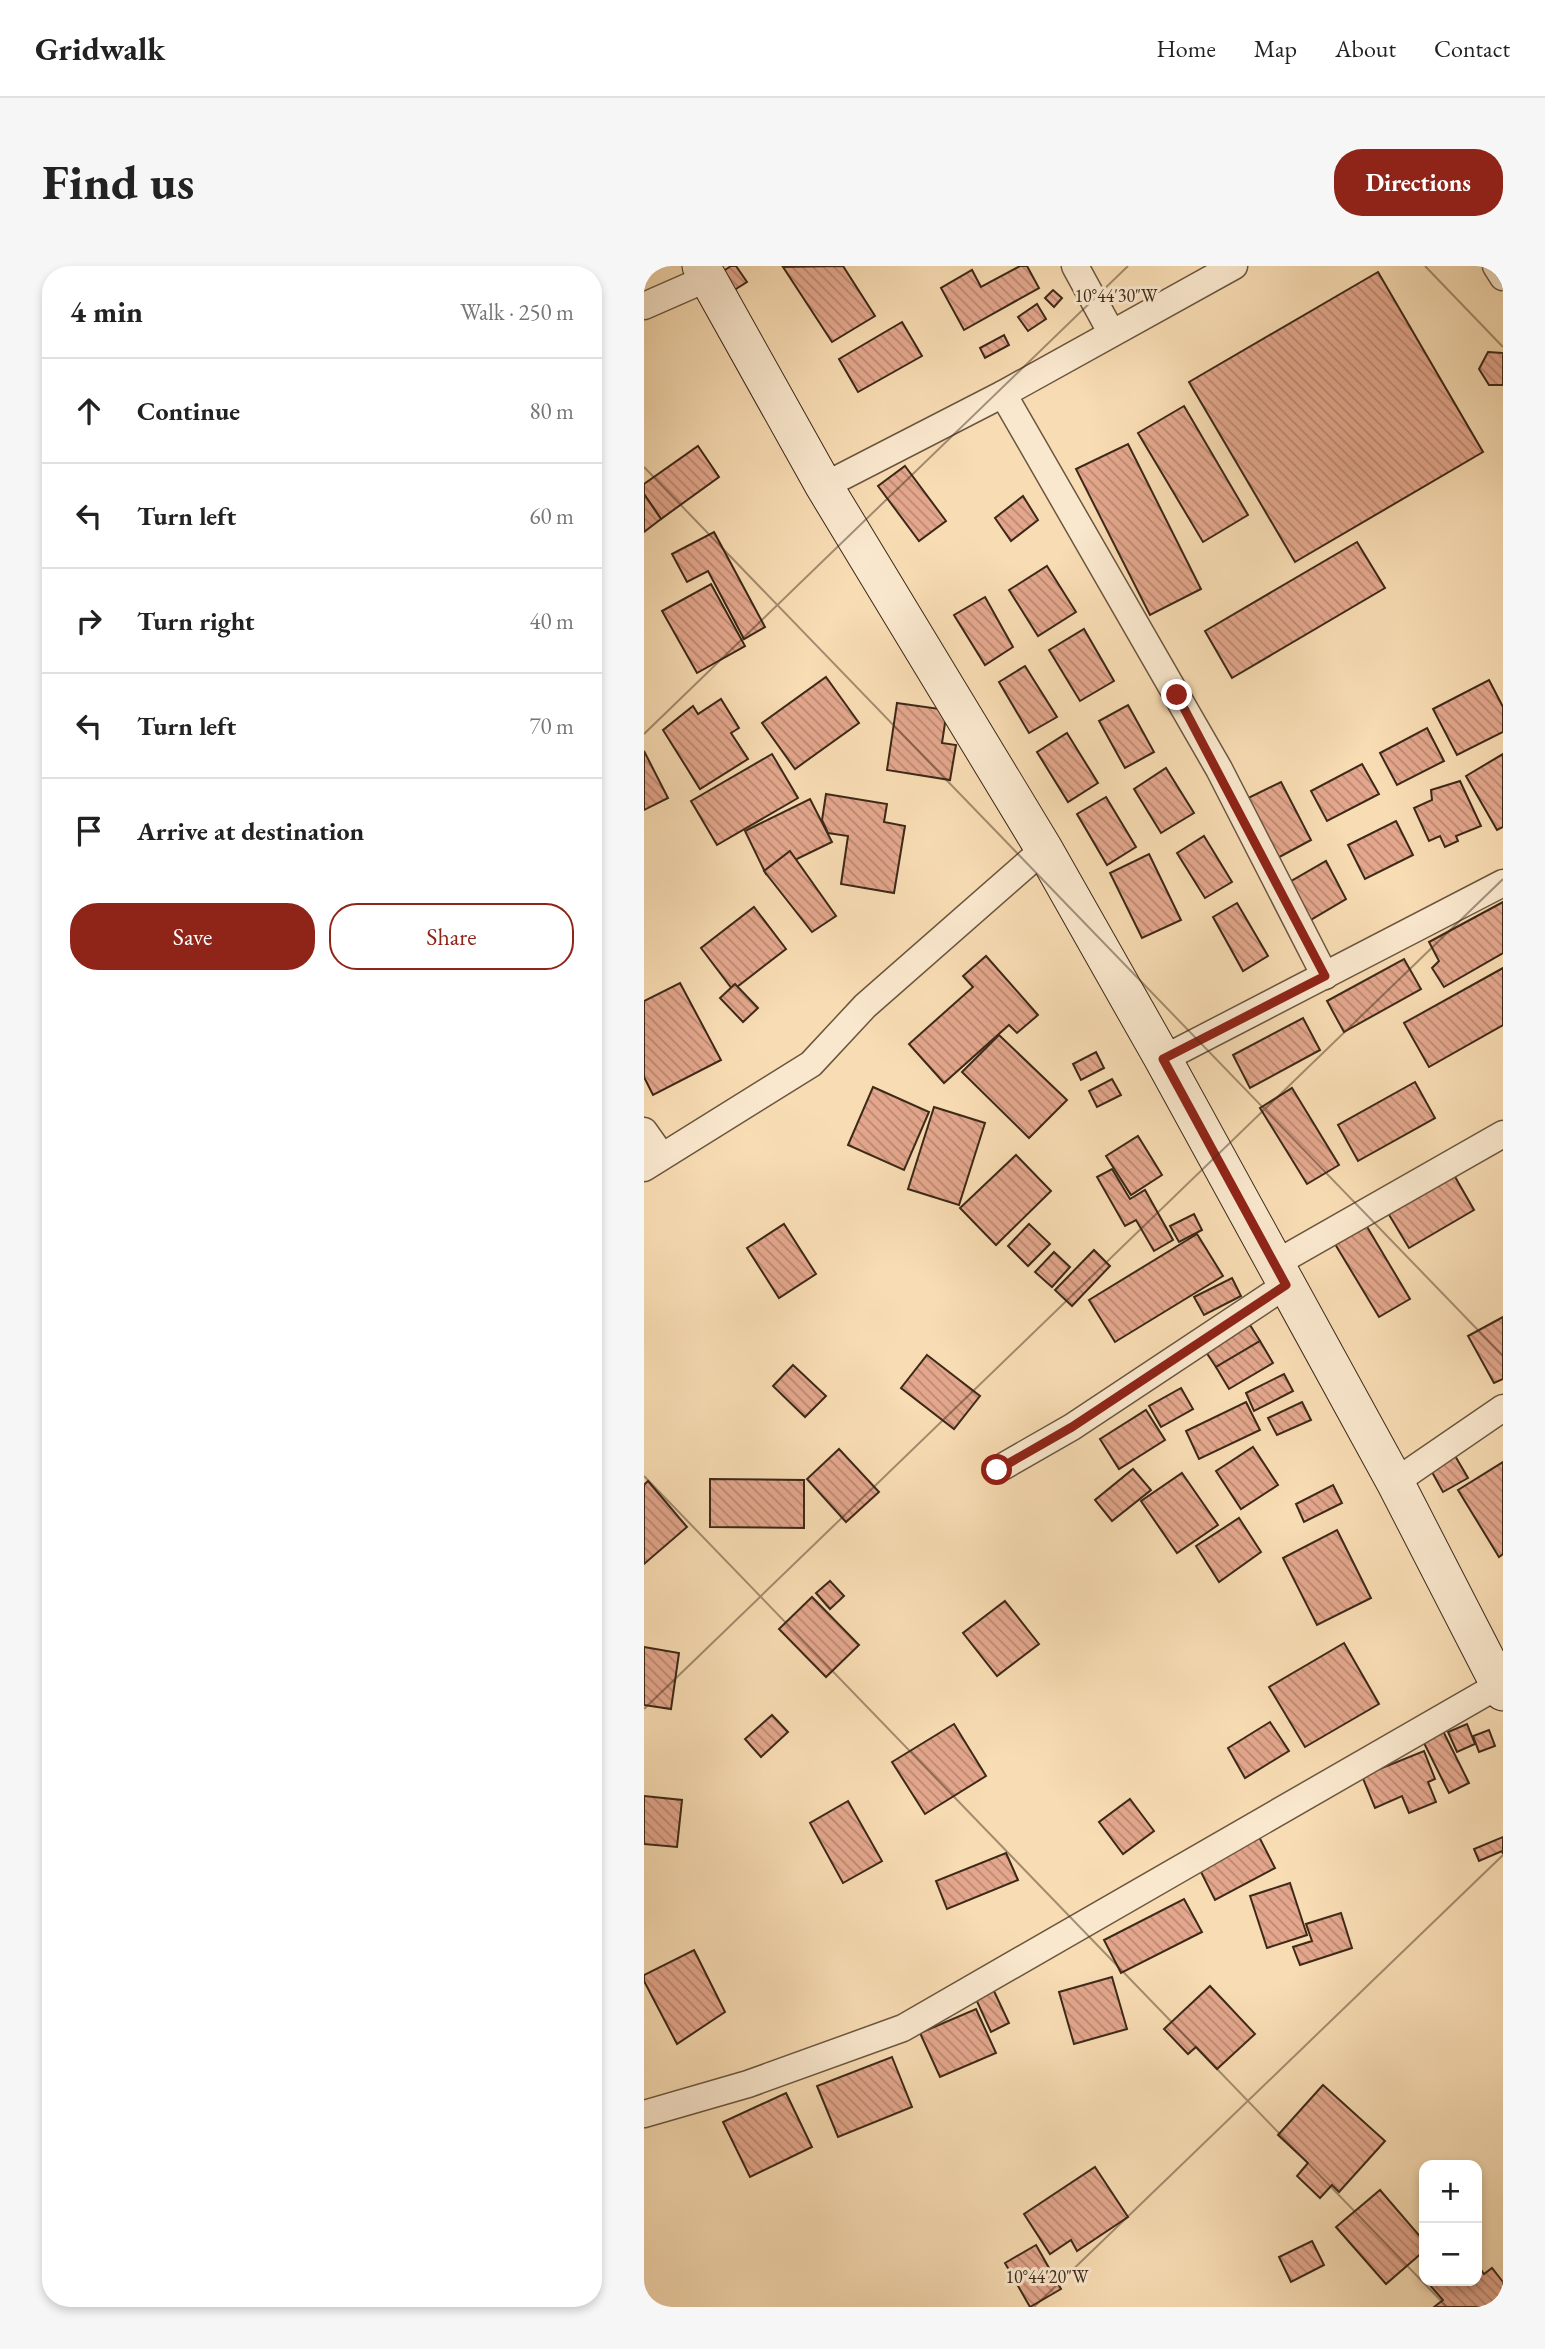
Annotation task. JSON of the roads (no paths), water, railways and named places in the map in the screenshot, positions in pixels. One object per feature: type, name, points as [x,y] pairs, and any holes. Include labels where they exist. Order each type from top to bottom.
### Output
[{"type":"street","points":[[1075,266],[1111,332]]},
{"type":"street","points":[[824,486],[1003,394],[1234,266]]},
{"type":"street","points":[[1496,266],[1503,278]]},
{"type":"street","points":[[644,306],[704,272],[824,486],[1044,849],[1163,1059],[1395,1482],[1501,1688],[904,2028],[748,2084],[644,2114]]},
{"type":"street","points":[[1003,394],[1219,769],[1325,976]]},
{"type":"street","points":[[644,1131],[652,1161],[811,1064],[865,1006],[1044,849]]},
{"type":"street","points":[[1163,1059],[1503,883]]},
{"type":"street","points":[[997,1470],[1072,1427],[1280,1275],[1503,1134]]},
{"type":"street","points":[[1395,1482],[1503,1408]]}]
